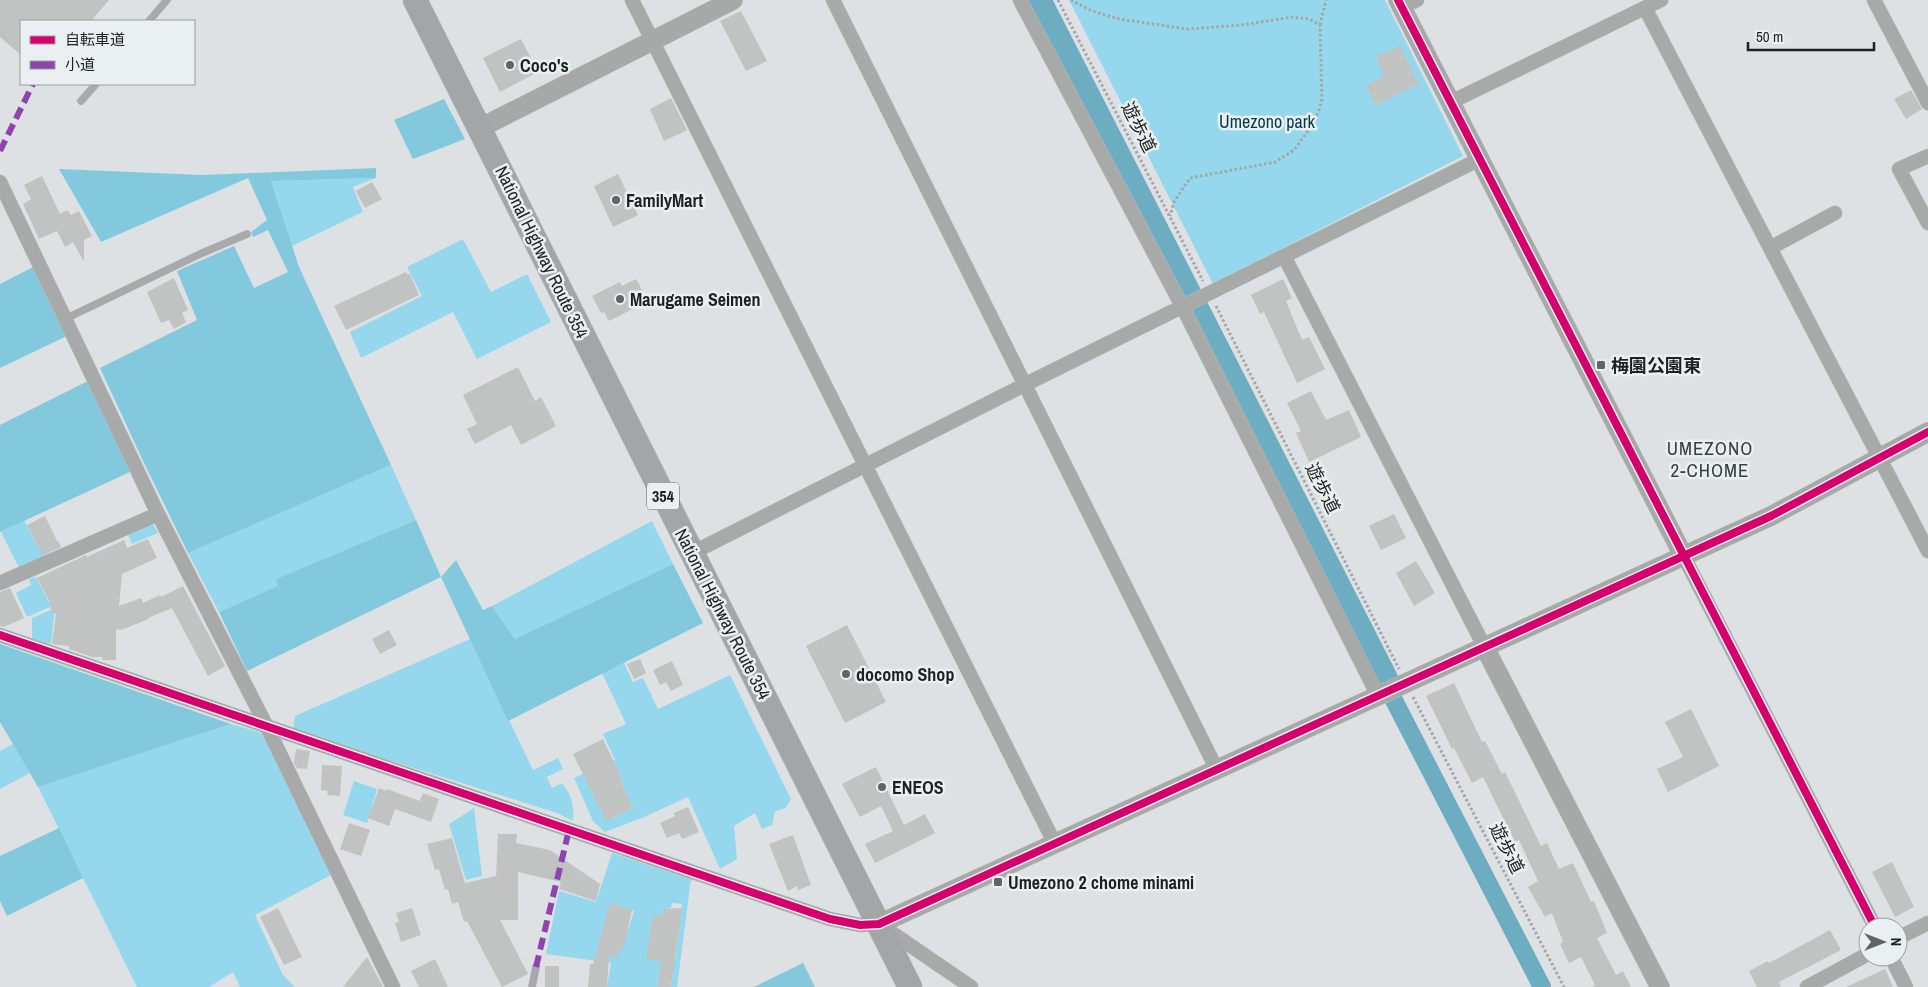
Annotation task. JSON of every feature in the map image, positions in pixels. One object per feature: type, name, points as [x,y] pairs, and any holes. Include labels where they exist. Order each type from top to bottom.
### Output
[{"type":"highway","name":"National Highway Route 354","points":[[415,0],[910,987]]},
{"type":"street","points":[[632,0],[1055,844]]},
{"type":"street","points":[[480,128],[733,0]]},
{"type":"street","points":[[833,0],[1217,770]]},
{"type":"street","points":[[1020,0],[1390,691]]},
{"type":"street","points":[[1451,102],[1662,0]]},
{"type":"street","points":[[1874,0],[1928,103]]},
{"type":"street","points":[[1406,2],[1451,102],[1870,917]]},
{"type":"street","points":[[1645,8],[1928,551]]},
{"type":"street","points":[[1928,156],[1899,169],[1928,223]]},
{"type":"street","points":[[692,553],[1024,384],[1480,159]]},
{"type":"street","points":[[0,182],[158,514],[266,727],[393,987]]},
{"type":"street","points":[[1770,248],[1835,213]]},
{"type":"street","points":[[1284,256],[1660,987]]},
{"type":"street","points":[[0,635],[830,919],[860,925],[879,924],[1684,557],[1771,516],[1928,432]]},
{"type":"street","points":[[0,584],[158,514]]},
{"type":"street","points":[[1908,933],[1928,923]]},
{"type":"street","points":[[879,924],[971,987]]},
{"type":"street","points":[[1807,987],[1858,959]]},
{"type":"street","points":[[1896,967],[1906,987]]},
{"type":"lane","points":[[150,20],[167,0]]},
{"type":"lane","points":[[82,101],[95,85]]},
{"type":"lane","points":[[65,319],[200,254],[247,234]]},
{"type":"lane","points":[[532,987],[536,967]]},
{"type":"path","points":[[1071,0],[1092,11],[1119,19],[1188,29],[1242,25],[1292,17],[1309,19],[1320,25]]},
{"type":"path","points":[[1170,216],[1174,202],[1190,178],[1275,162],[1294,150],[1308,131],[1318,113],[1322,100],[1320,25],[1326,0]]},
{"type":"green space","name":"Umezono park","points":[[1069,0],[1385,0],[1463,156],[1213,284]]},
{"type":"green space","points":[[376,178],[353,187],[363,212],[292,246],[271,181]]},
{"type":"green space","points":[[463,239],[491,292],[527,274],[551,322],[477,359],[453,312],[361,358],[350,332],[422,296],[407,267]]},
{"type":"green space","points":[[391,465],[416,520],[276,579],[279,586],[219,612],[188,553]]},
{"type":"green space","points":[[24,520],[40,551],[59,541],[61,547],[19,568],[1,532]]},
{"type":"green space","points":[[652,521],[673,564],[515,639],[492,606]]},
{"type":"green space","points":[[153,524],[158,533],[132,544],[127,533]]},
{"type":"green space","points":[[36,577],[49,602],[54,600],[57,604],[27,617],[16,593],[31,585],[29,579]]},
{"type":"green space","points":[[55,608],[51,644],[32,639],[32,618]]},
{"type":"green space","points":[[470,639],[533,770],[558,758],[563,769],[547,777],[552,788],[562,783],[568,792],[573,805],[573,821],[557,813],[293,730],[295,716]]},
{"type":"green space","points":[[624,663],[633,682],[643,678],[658,709],[730,675],[791,799],[786,808],[775,811],[772,825],[762,829],[755,813],[734,826],[737,859],[720,869],[688,797],[605,832],[593,821],[574,778],[615,760],[603,734],[626,724],[602,673]],"holes":[[[616,767],[622,778],[620,780],[633,808],[611,819],[592,779]]]},
{"type":"green space","points":[[231,724],[262,733],[333,874],[255,915],[283,975],[295,987],[240,987],[233,972],[209,987],[137,987],[38,787]]},
{"type":"green space","points":[[13,744],[30,773],[0,789],[0,751]]},
{"type":"green space","points":[[354,781],[377,789],[367,823],[343,815]]},
{"type":"green space","points":[[474,808],[482,876],[466,880],[449,824]]},
{"type":"green space","points":[[612,853],[691,879],[677,987],[671,987],[673,972],[661,967],[657,987],[607,987],[611,963],[546,954],[559,891],[596,902]],"holes":[[[610,903],[634,911],[625,939]],[[672,903],[682,904],[675,960],[647,958],[653,915],[662,916],[664,909],[671,908]]]},
{"type":"shaded area","points":[[444,99],[465,139],[413,159],[394,120]]},
{"type":"shaded area","points":[[376,168],[376,178],[271,181],[299,267],[391,465],[188,553],[100,368],[197,320],[177,271],[234,246],[254,288],[288,272],[268,230],[253,237],[251,232],[267,220],[248,178],[101,242],[59,169],[202,175]]},
{"type":"shaded area","points":[[33,267],[67,336],[0,368],[0,284]]},
{"type":"shaded area","points":[[88,381],[130,472],[0,532],[0,425]]},
{"type":"shaded area","points":[[416,520],[441,577],[247,671],[219,612],[278,586],[276,579]]},
{"type":"shaded area","points":[[456,560],[483,610],[492,606],[515,639],[673,564],[703,623],[508,721],[441,577]]},
{"type":"shaded area","points":[[0,644],[231,724],[38,787],[0,722]]},
{"type":"shaded area","points":[[59,828],[83,878],[7,916],[0,901],[0,856]]},
{"type":"shaded area","points":[[803,963],[815,987],[754,987]]},
{"type":"building","points":[[0,0],[109,0],[92,20],[20,20],[20,54],[0,37]]},
{"type":"building","points":[[741,11],[767,61],[746,71],[720,21]]},
{"type":"building","name":"Coco's","points":[[521,39],[538,72],[500,92],[483,58]]},
{"type":"building","points":[[1400,46],[1419,84],[1376,105],[1366,86],[1384,76],[1376,56]]},
{"type":"building","points":[[1911,90],[1922,109],[1906,119],[1894,99]]},
{"type":"building","points":[[671,98],[687,130],[664,141],[650,109]]},
{"type":"building","name":"FamilyMart","points":[[618,174],[638,215],[613,227],[594,186]]},
{"type":"building","points":[[42,176],[60,214],[67,210],[71,215],[79,211],[92,236],[84,240],[84,262],[73,242],[65,247],[57,231],[39,239],[23,204],[31,199],[24,185]]},
{"type":"building","points":[[372,182],[382,199],[365,208],[356,191]]},
{"type":"building","points":[[406,272],[408,275],[410,274],[419,295],[346,330],[334,306]]},
{"type":"building","points":[[174,278],[188,310],[182,313],[186,322],[174,329],[169,320],[161,323],[147,292]]},
{"type":"building","name":"Marugame Seimen","points":[[636,279],[648,301],[609,321],[604,312],[601,313],[592,296],[620,282],[622,286]]},
{"type":"building","points":[[1283,279],[1292,298],[1286,301],[1302,340],[1309,337],[1325,369],[1297,383],[1264,312],[1260,314],[1251,295]]},
{"type":"building","points":[[518,367],[535,401],[541,397],[556,426],[521,445],[511,425],[475,444],[467,429],[477,424],[463,395]]},
{"type":"building","points":[[1311,391],[1326,420],[1349,410],[1361,437],[1309,462],[1296,433],[1301,431],[1287,403]]},
{"type":"building","points":[[1394,514],[1406,538],[1381,550],[1369,526]]},
{"type":"building","points":[[45,516],[60,547],[42,555],[27,525]]},
{"type":"building","points":[[148,539],[157,558],[122,574],[119,606],[141,598],[143,603],[160,595],[161,597],[183,586],[225,666],[208,676],[172,608],[121,630],[116,629],[116,660],[102,660],[102,657],[92,657],[69,649],[69,646],[52,644],[56,613],[51,613],[51,604],[37,578],[124,540],[127,548]]},
{"type":"building","points":[[1416,561],[1435,593],[1414,606],[1396,573]]},
{"type":"building","points":[[10,588],[24,618],[4,627],[0,626],[0,592]]},
{"type":"building","name":"docomo Shop","points":[[847,625],[886,702],[845,723],[806,646]]},
{"type":"building","points":[[389,630],[397,645],[380,654],[372,639]]},
{"type":"building","points":[[640,659],[646,673],[634,679],[627,664]]},
{"type":"building","points":[[672,661],[683,685],[671,691],[666,682],[660,685],[653,670]]},
{"type":"building","points":[[1454,683],[1482,742],[1485,741],[1502,774],[1505,772],[1541,846],[1547,843],[1559,869],[1573,863],[1591,902],[1594,901],[1607,933],[1597,938],[1616,975],[1623,971],[1631,987],[1592,987],[1595,985],[1581,957],[1569,963],[1560,944],[1563,942],[1552,913],[1545,917],[1528,887],[1538,881],[1519,840],[1515,842],[1483,777],[1472,783],[1454,748],[1452,749],[1426,696]]},
{"type":"building","points":[[1691,709],[1719,766],[1668,792],[1657,769],[1683,757],[1665,722]]},
{"type":"building","points":[[603,739],[633,808],[606,821],[573,754]]},
{"type":"building","points":[[296,749],[310,751],[307,769],[297,768],[294,763]]},
{"type":"building","points":[[322,765],[342,766],[340,796],[327,795],[328,791],[321,790]]},
{"type":"building","points":[[876,767],[904,825],[925,814],[935,833],[875,863],[865,844],[893,831],[881,806],[860,817],[842,784]]},
{"type":"building","points":[[379,788],[420,801],[423,793],[439,799],[431,822],[395,809],[389,826],[368,818]]},
{"type":"building","points":[[688,807],[699,832],[682,839],[679,833],[667,838],[660,823],[675,816],[674,813]]},
{"type":"building","points":[[349,823],[370,830],[361,856],[340,849]]},
{"type":"building","points":[[498,834],[517,834],[516,843],[550,850],[600,884],[596,901],[559,889],[561,882],[518,872],[518,920],[500,920],[528,974],[502,987],[467,921],[464,922],[458,902],[452,904],[448,889],[445,890],[439,869],[435,870],[427,844],[452,838],[465,883],[496,876]]},
{"type":"building","points":[[793,835],[811,885],[798,890],[797,886],[788,891],[769,844]]},
{"type":"building","points":[[1892,862],[1914,907],[1895,917],[1872,872]]},
{"type":"building","points":[[610,903],[632,910],[623,950],[620,949],[617,957],[609,956],[607,987],[588,987],[590,964],[593,964]]},
{"type":"building","points":[[278,908],[302,957],[284,965],[260,917]]},
{"type":"building","points":[[412,908],[421,935],[401,942],[395,923],[399,922],[396,913]]},
{"type":"building","points":[[682,908],[671,987],[657,987],[662,962],[646,959],[653,915],[662,916],[664,909]]},
{"type":"building","points":[[1830,930],[1841,950],[1779,982],[1781,987],[1757,987],[1749,971],[1768,961],[1769,963]]},
{"type":"building","points":[[367,957],[383,987],[343,987]]},
{"type":"building","points":[[435,959],[448,987],[419,987],[411,971]]},
{"type":"building","points":[[545,966],[559,966],[559,987],[545,987]]},
{"type":"building","points":[[1885,969],[1893,987],[1846,987]]},
{"type":"waterway","points":[[1036,0],[1383,679]]},
{"type":"waterway","points":[[1383,679],[1542,987]]},
{"type":"marked path","points":[[0,151],[33,85]]},
{"type":"marked path","points":[[536,967],[569,830]]},
{"type":"cycle path","points":[[1398,0],[1870,917]]},
{"type":"cycle path","points":[[0,635],[830,919],[860,925],[879,924],[1771,516],[1928,432]]},
{"type":"place","name":"Coco's","points":[[510,65]]},
{"type":"place","name":"FamilyMart","points":[[616,200]]},
{"type":"place","name":"Marugame Seimen","points":[[620,299]]},
{"type":"place","name":"梅園公園東","points":[[1601,365]]},
{"type":"place","name":"docomo Shop","points":[[846,674]]},
{"type":"place","name":"ENEOS","points":[[882,787]]},
{"type":"place","name":"Umezono 2 chome minami","points":[[998,882]]},
{"type":"district","name":"UMEZONO 2-CHOME","points":[[1710,459]]}]
